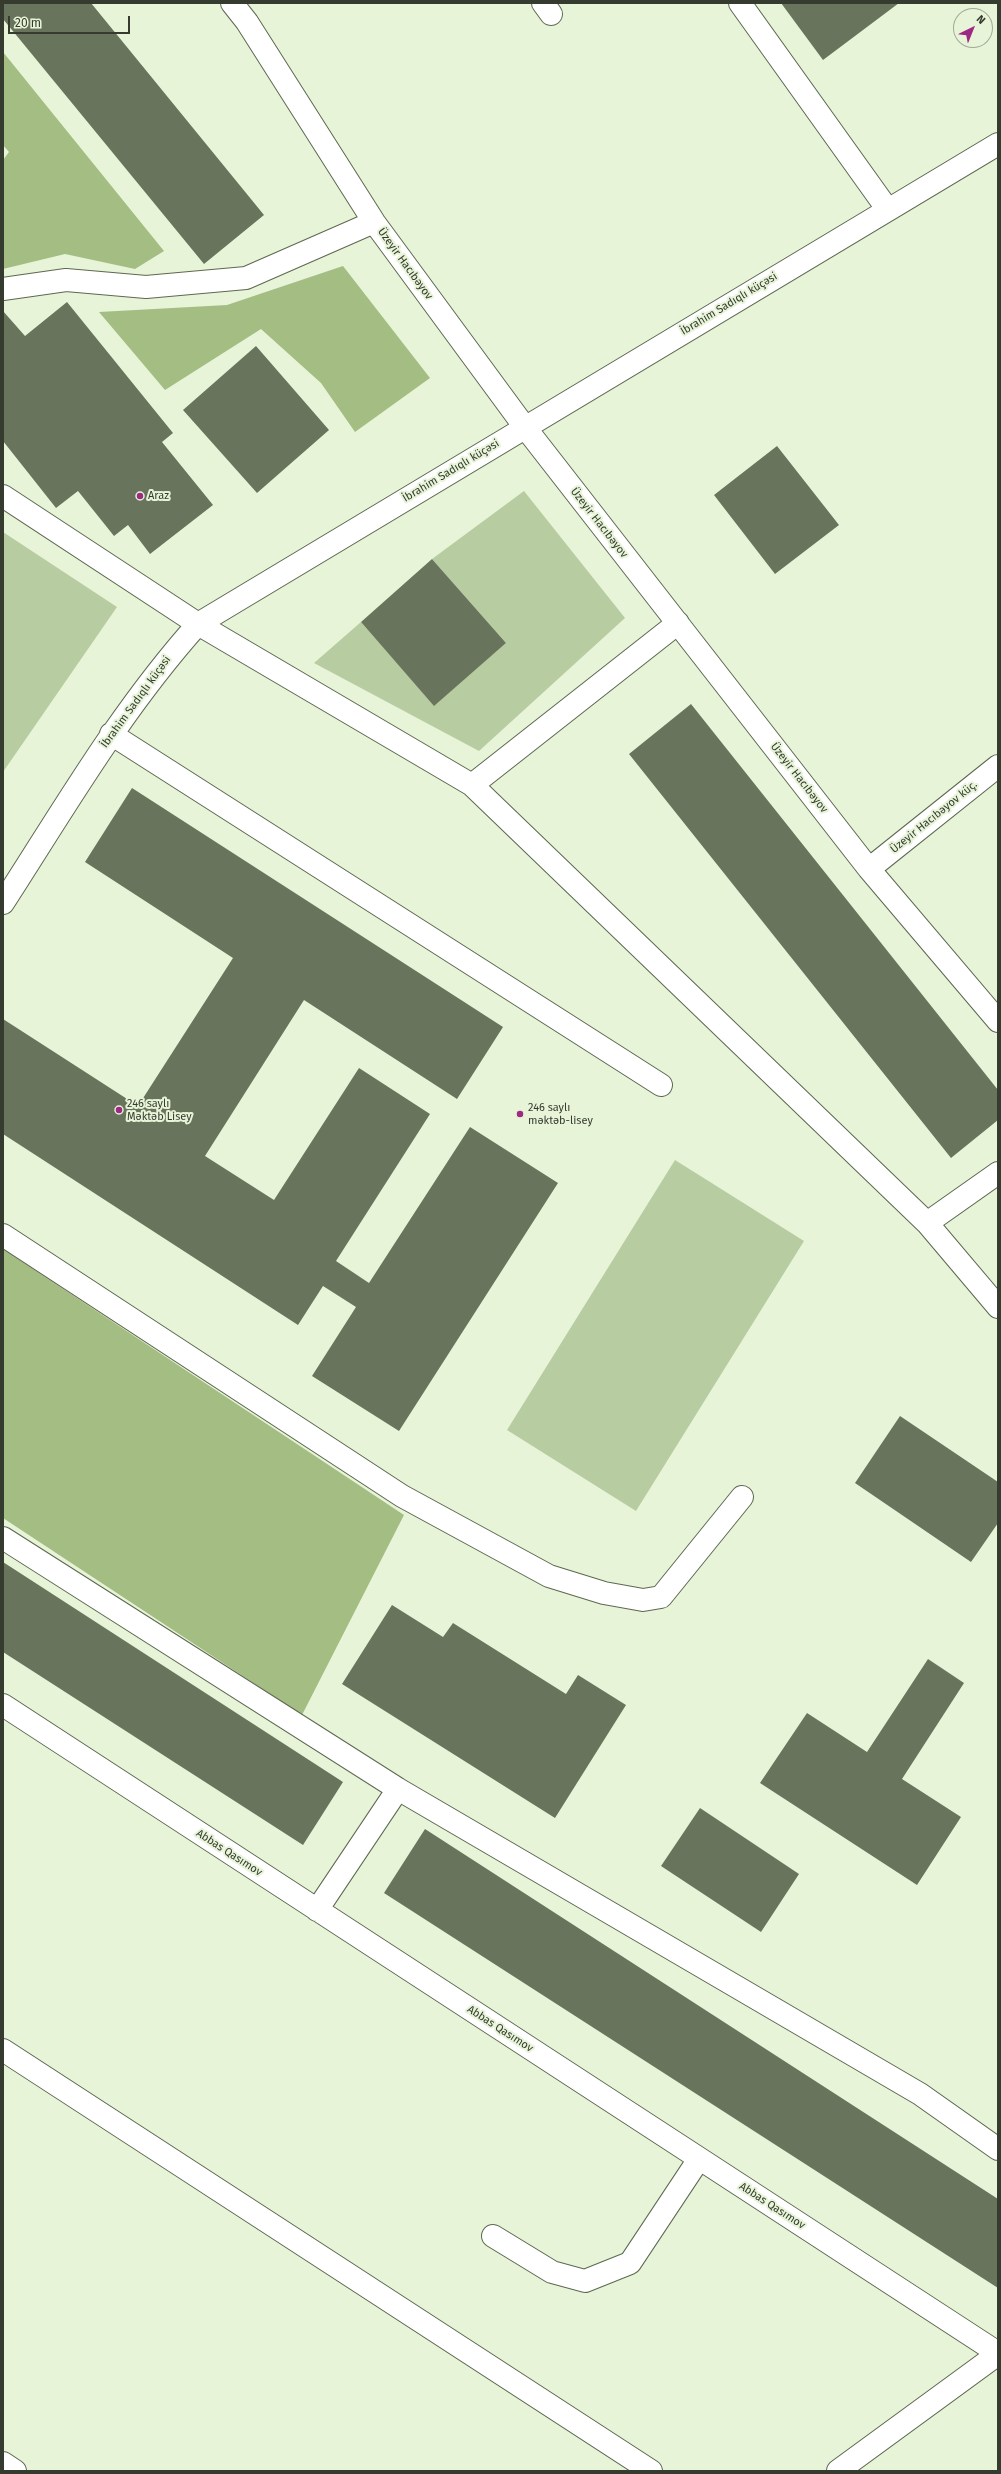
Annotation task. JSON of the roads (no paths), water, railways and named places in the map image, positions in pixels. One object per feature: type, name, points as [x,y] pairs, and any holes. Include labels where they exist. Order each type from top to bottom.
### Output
[{"type":"street","name":"Üzeyir Hacıbəyov","points":[[232,3],[251,29],[374,222],[524,426],[869,869],[998,1021]]},
{"type":"street","points":[[740,3],[888,210]]},
{"type":"street","name":"İbrahim Sadıqlı küçəsi","points":[[3,904],[111,734],[159,668],[198,624],[524,426],[998,144]]},
{"type":"street","points":[[3,289],[66,280],[146,287],[246,278],[374,222]]},
{"type":"street","points":[[3,496],[198,624],[472,785],[927,1223],[998,1307]]},
{"type":"street","points":[[472,785],[678,624]]},
{"type":"street","points":[[111,734],[661,1085]]},
{"type":"street","name":"Üzeyir Hacıbəyov küç.","points":[[869,869],[998,766]]},
{"type":"street","points":[[927,1223],[998,1173]]},
{"type":"street","points":[[3,1235],[402,1496],[549,1576],[604,1593],[643,1600],[661,1598],[742,1497]]},
{"type":"street","points":[[3,1538],[398,1789],[920,2094],[998,2149]]},
{"type":"street","name":"Abbas Qasımov","points":[[3,1705],[998,2353]]},
{"type":"street","points":[[317,1910],[398,1789]]},
{"type":"street","points":[[3,2050],[651,2471]]},
{"type":"street","points":[[493,2236],[552,2272],[585,2281],[630,2263],[699,2159]]},
{"type":"street","points":[[838,2471],[998,2353]]},
{"type":"street","points":[[3,2463],[15,2471]]},
{"type":"place","name":"Araz","points":[[140,496]]},
{"type":"place","name":"246 saylı Məktəb Lisey","points":[[119,1110]]},
{"type":"place","name":"246 saylı məktəb-lisey","points":[[520,1114]]}]
